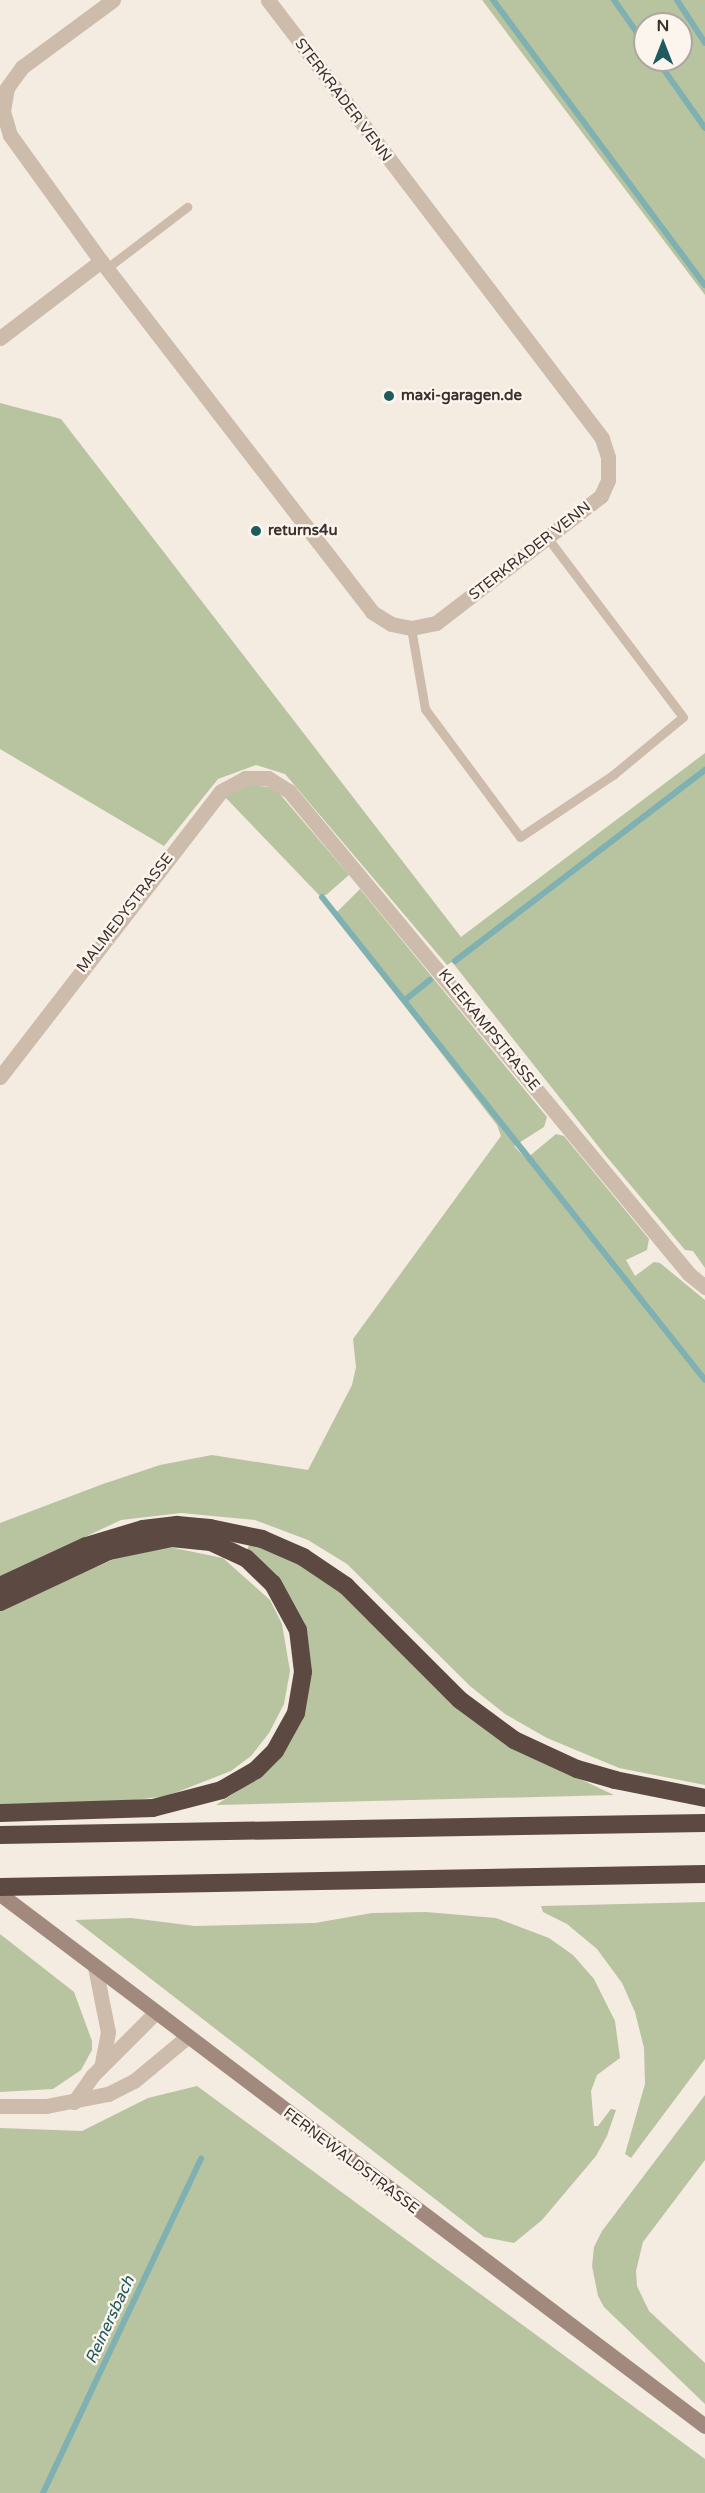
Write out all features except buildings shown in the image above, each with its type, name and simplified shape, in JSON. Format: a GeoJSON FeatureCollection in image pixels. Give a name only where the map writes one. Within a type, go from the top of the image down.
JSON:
{"type":"FeatureCollection","features":[{"type":"Feature","properties":{"kind":"highway"},"geometry":{"type":"LineString","coordinates":[[0,1586],[86,1546],[143,1529],[177,1525],[210,1528],[262,1539],[303,1557],[346,1586],[460,1700],[514,1740],[596,1774],[705,1798]]}},
{"type":"Feature","properties":{"kind":"highway"},"geometry":{"type":"LineString","coordinates":[[0,1602],[109,1551],[171,1538],[211,1542],[246,1558],[273,1584],[298,1630],[303,1672],[296,1713],[275,1751],[256,1770],[222,1790],[153,1808],[0,1813]]}},
{"type":"Feature","properties":{"kind":"highway"},"geometry":{"type":"LineString","coordinates":[[0,1836],[705,1823]]}},
{"type":"Feature","properties":{"kind":"highway"},"geometry":{"type":"LineString","coordinates":[[0,1887],[705,1874]]}},
{"type":"Feature","properties":{"kind":"main road","name":"FERNEWALDSTRASSE"},"geometry":{"type":"LineString","coordinates":[[0,1894],[705,2426]]}},
{"type":"Feature","properties":{"kind":"street"},"geometry":{"type":"LineString","coordinates":[[113,0],[22,67],[7,88],[3,111],[10,135],[104,265],[372,612],[391,624],[411,628]]}},
{"type":"Feature","properties":{"kind":"street","name":"STERKRADER VENN"},"geometry":{"type":"LineString","coordinates":[[268,0],[602,438],[608,457],[608,480],[601,496],[435,623],[411,628]]}},
{"type":"Feature","properties":{"kind":"street"},"geometry":{"type":"LineString","coordinates":[[0,338],[104,265]]}},
{"type":"Feature","properties":{"kind":"street","name":"MALMEDYSTRASSE"},"geometry":{"type":"LineString","coordinates":[[0,1077],[221,791],[245,778],[268,778]]}},
{"type":"Feature","properties":{"kind":"street","name":"KLEEKAMPSTRASSE"},"geometry":{"type":"LineString","coordinates":[[268,778],[289,791],[689,1274],[705,1287]]}},
{"type":"Feature","properties":{"kind":"street"},"geometry":{"type":"LineString","coordinates":[[95,1967],[108,2032],[101,2065]]}},
{"type":"Feature","properties":{"kind":"street"},"geometry":{"type":"LineString","coordinates":[[74,2102],[101,2065],[155,2013]]}},
{"type":"Feature","properties":{"kind":"street"},"geometry":{"type":"LineString","coordinates":[[0,2106],[74,2102],[108,2094],[134,2081],[187,2037]]}},
{"type":"Feature","properties":{"kind":"lane"},"geometry":{"type":"LineString","coordinates":[[104,265],[187,207]]}},
{"type":"Feature","properties":{"kind":"lane"},"geometry":{"type":"LineString","coordinates":[[411,628],[425,709],[520,837],[614,774],[683,717],[547,537]]}},
{"type":"Feature","properties":{"kind":"green space"},"geometry":{"type":"Polygon","coordinates":[[[482,0],[705,0],[705,295],[482,0]]]}},
{"type":"Feature","properties":{"kind":"green space"},"geometry":{"type":"Polygon","coordinates":[[[0,403],[61,419],[461,937],[705,753],[705,1268],[693,1251],[685,1250],[606,1156],[452,962],[447,965],[285,774],[256,765],[218,779],[164,846],[0,749],[0,403]]]}},
{"type":"Feature","properties":{"kind":"green space"},"geometry":{"type":"Polygon","coordinates":[[[249,785],[270,787],[279,793],[349,875],[326,895],[319,895],[225,797],[249,785]]]}},
{"type":"Feature","properties":{"kind":"green space"},"geometry":{"type":"Polygon","coordinates":[[[360,889],[547,1117],[544,1127],[514,1146],[526,1159],[556,1134],[564,1136],[649,1239],[647,1250],[626,1260],[635,1276],[654,1262],[660,1263],[705,1300],[705,1785],[619,1768],[547,1738],[505,1714],[470,1686],[347,1564],[308,1540],[255,1520],[181,1513],[121,1520],[0,1577],[0,1523],[103,1484],[160,1465],[212,1455],[308,1470],[352,1385],[356,1367],[353,1339],[501,1136],[497,1125],[334,915],[360,889]]]}},
{"type":"Feature","properties":{"kind":"green space"},"geometry":{"type":"Polygon","coordinates":[[[250,1543],[277,1552],[335,1585],[523,1752],[614,1795],[216,1805],[262,1775],[281,1755],[304,1627],[282,1584],[247,1550],[250,1543]]]}},
{"type":"Feature","properties":{"kind":"green space"},"geometry":{"type":"Polygon","coordinates":[[[169,1547],[223,1558],[270,1600],[282,1624],[290,1671],[284,1704],[269,1733],[251,1756],[231,1771],[167,1796],[119,1802],[0,1804],[0,1610],[132,1551],[169,1547]]]}},
{"type":"Feature","properties":{"kind":"green space"},"geometry":{"type":"Polygon","coordinates":[[[705,1902],[705,2059],[631,2158],[625,2154],[645,2084],[644,2048],[635,2012],[622,1983],[597,1949],[567,1924],[543,1912],[541,1906],[705,1902]]]}},
{"type":"Feature","properties":{"kind":"green space"},"geometry":{"type":"Polygon","coordinates":[[[426,1912],[496,1918],[549,1938],[573,1955],[594,1979],[615,2021],[620,2058],[597,2075],[591,2091],[594,2126],[598,2126],[611,2109],[616,2110],[607,2136],[596,2156],[542,2220],[514,2243],[484,2237],[75,1920],[131,1918],[195,1926],[315,1923],[372,1913],[426,1912]]]}},
{"type":"Feature","properties":{"kind":"green space"},"geometry":{"type":"Polygon","coordinates":[[[0,1934],[74,1992],[92,2041],[92,2050],[81,2070],[53,2089],[0,2092],[0,1934]]]}},
{"type":"Feature","properties":{"kind":"green space"},"geometry":{"type":"Polygon","coordinates":[[[197,2086],[705,2459],[705,2493],[0,2493],[0,2128],[82,2131],[148,2098],[197,2086]]]}},
{"type":"Feature","properties":{"kind":"green space"},"geometry":{"type":"Polygon","coordinates":[[[705,2095],[705,2160],[643,2242],[636,2271],[637,2286],[649,2311],[705,2363],[705,2404],[604,2307],[598,2296],[592,2266],[594,2247],[602,2231],[705,2095]]]}},
{"type":"Feature","properties":{"kind":"waterway"},"geometry":{"type":"LineString","coordinates":[[493,0],[705,285]]}},
{"type":"Feature","properties":{"kind":"waterway"},"geometry":{"type":"LineString","coordinates":[[614,0],[633,27]]}},
{"type":"Feature","properties":{"kind":"waterway"},"geometry":{"type":"LineString","coordinates":[[677,0],[705,43]]}},
{"type":"Feature","properties":{"kind":"waterway"},"geometry":{"type":"LineString","coordinates":[[665,72],[705,128]]}},
{"type":"Feature","properties":{"kind":"waterway"},"geometry":{"type":"LineString","coordinates":[[455,961],[705,770]]}},
{"type":"Feature","properties":{"kind":"waterway"},"geometry":{"type":"LineString","coordinates":[[322,897],[705,1380]]}},
{"type":"Feature","properties":{"kind":"waterway"},"geometry":{"type":"LineString","coordinates":[[405,1000],[430,980]]}},
{"type":"Feature","properties":{"kind":"waterway","name":"Reinersbach"},"geometry":{"type":"LineString","coordinates":[[43,2493],[201,2158]]}},
{"type":"Feature","properties":{"kind":"place","name":"maxi-garagen.de"},"geometry":{"type":"Point","coordinates":[389,396]}},
{"type":"Feature","properties":{"kind":"place","name":"returns4u"},"geometry":{"type":"Point","coordinates":[256,531]}}]}
